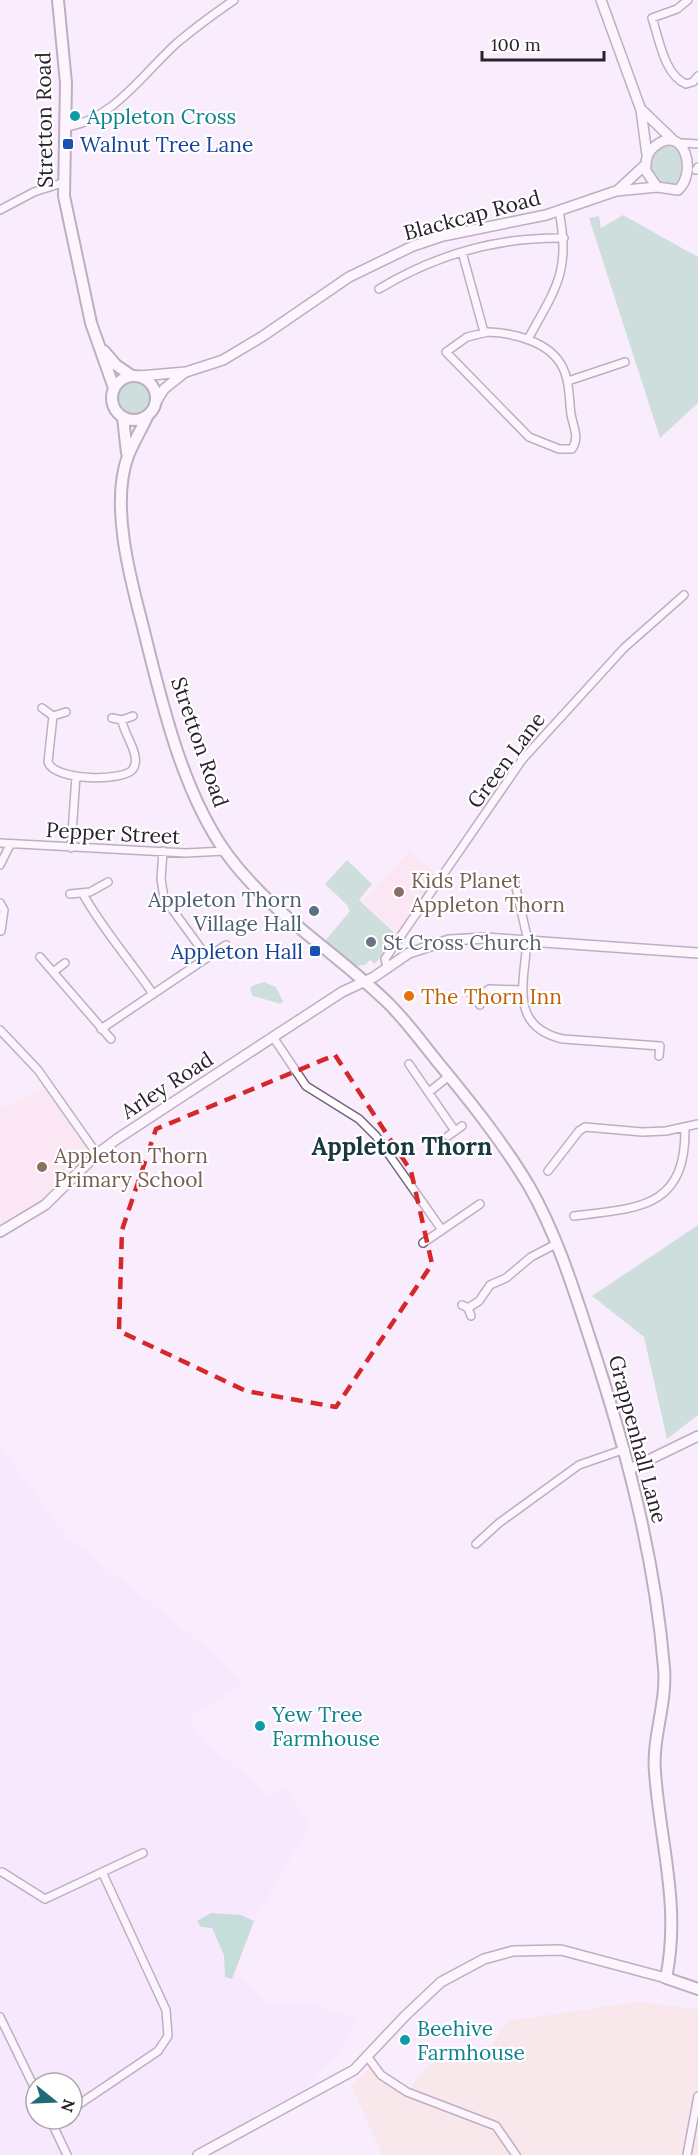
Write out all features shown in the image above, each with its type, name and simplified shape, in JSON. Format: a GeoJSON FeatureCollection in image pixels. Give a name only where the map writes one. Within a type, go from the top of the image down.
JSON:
{"type":"FeatureCollection","features":[{"type":"Feature","properties":{"kind":"main road","name":"Stretton Road"},"geometry":{"type":"LineString","coordinates":[[58,0],[66,83],[62,183],[86,304],[114,388]]}},
{"type":"Feature","properties":{"kind":"main road","name":"Stretton Road"},"geometry":{"type":"LineString","coordinates":[[98,344],[116,366],[136,376]]}},
{"type":"Feature","properties":{"kind":"main road"},"geometry":{"type":"LineString","coordinates":[[136,376],[154,389],[156,402],[147,417],[135,421],[123,418],[113,408],[114,388],[125,378],[136,376]]}},
{"type":"Feature","properties":{"kind":"main road","name":"Stretton Road"},"geometry":{"type":"LineString","coordinates":[[147,417],[128,456],[121,492],[122,515],[139,611],[188,777],[212,832],[225,851],[261,892],[300,930],[363,980]]}},
{"type":"Feature","properties":{"kind":"main road","name":"Stretton Road"},"geometry":{"type":"LineString","coordinates":[[123,418],[128,456]]}},
{"type":"Feature","properties":{"kind":"main road","name":"Grappenhall Lane"},"geometry":{"type":"LineString","coordinates":[[363,980],[389,1003],[449,1076],[521,1173],[556,1244],[625,1449],[644,1535],[664,1668],[664,1698],[654,1767],[672,1901],[673,1934],[666,1978]]}},
{"type":"Feature","properties":{"kind":"main road"},"geometry":{"type":"LineString","coordinates":[[666,1978],[698,1989]]}},
{"type":"Feature","properties":{"kind":"street"},"geometry":{"type":"LineString","coordinates":[[64,127],[76,126],[108,108],[177,44],[234,0]]}},
{"type":"Feature","properties":{"kind":"street"},"geometry":{"type":"LineString","coordinates":[[601,0],[641,110],[648,178],[657,188],[678,190],[691,182],[697,168],[694,154],[641,110]]}},
{"type":"Feature","properties":{"kind":"street"},"geometry":{"type":"LineString","coordinates":[[688,0],[677,9],[652,18],[667,63],[675,75],[686,84],[693,82],[698,76]]}},
{"type":"Feature","properties":{"kind":"street"},"geometry":{"type":"LineString","coordinates":[[646,160],[658,143],[698,144]]}},
{"type":"Feature","properties":{"kind":"street","name":"Blackcap Road"},"geometry":{"type":"LineString","coordinates":[[616,191],[646,160]]}},
{"type":"Feature","properties":{"kind":"street"},"geometry":{"type":"LineString","coordinates":[[0,210],[34,192],[62,183]]}},
{"type":"Feature","properties":{"kind":"street","name":"Blackcap Road"},"geometry":{"type":"LineString","coordinates":[[136,376],[186,372],[223,360],[263,336],[349,277],[413,246],[559,211],[616,191],[657,188]]}},
{"type":"Feature","properties":{"kind":"street"},"geometry":{"type":"LineString","coordinates":[[528,339],[558,280],[565,253],[559,211]]}},
{"type":"Feature","properties":{"kind":"street"},"geometry":{"type":"LineString","coordinates":[[379,289],[434,260],[462,252],[515,240],[564,238]]}},
{"type":"Feature","properties":{"kind":"street"},"geometry":{"type":"LineString","coordinates":[[462,252],[484,332]]}},
{"type":"Feature","properties":{"kind":"street"},"geometry":{"type":"LineString","coordinates":[[484,332],[502,332],[528,339],[558,359],[568,381],[577,439],[572,449],[567,450],[538,443],[446,351],[467,337],[484,332]]}},
{"type":"Feature","properties":{"kind":"street"},"geometry":{"type":"LineString","coordinates":[[568,381],[625,362]]}},
{"type":"Feature","properties":{"kind":"street","name":"Blackcap Road"},"geometry":{"type":"LineString","coordinates":[[156,402],[164,389],[186,372]]}},
{"type":"Feature","properties":{"kind":"street","name":"Green Lane"},"geometry":{"type":"LineString","coordinates":[[387,967],[385,959],[522,760],[624,648],[684,595]]}},
{"type":"Feature","properties":{"kind":"street"},"geometry":{"type":"LineString","coordinates":[[42,708],[52,716]]}},
{"type":"Feature","properties":{"kind":"street"},"geometry":{"type":"LineString","coordinates":[[52,716],[66,712]]}},
{"type":"Feature","properties":{"kind":"street"},"geometry":{"type":"LineString","coordinates":[[52,716],[50,768],[55,772],[76,777],[118,777],[128,774],[134,768],[135,755],[122,720]]}},
{"type":"Feature","properties":{"kind":"street"},"geometry":{"type":"LineString","coordinates":[[112,718],[122,720],[133,716]]}},
{"type":"Feature","properties":{"kind":"street"},"geometry":{"type":"LineString","coordinates":[[71,848],[76,777]]}},
{"type":"Feature","properties":{"kind":"street","name":"Pepper Street"},"geometry":{"type":"LineString","coordinates":[[0,843],[71,848],[225,851]]}},
{"type":"Feature","properties":{"kind":"street"},"geometry":{"type":"LineString","coordinates":[[0,865],[10,845]]}},
{"type":"Feature","properties":{"kind":"street"},"geometry":{"type":"LineString","coordinates":[[163,851],[160,879],[164,898],[207,957]]}},
{"type":"Feature","properties":{"kind":"street"},"geometry":{"type":"LineString","coordinates":[[514,879],[527,941],[522,990],[523,1006],[528,1018],[538,1029],[550,1036],[660,1046],[659,1056]]}},
{"type":"Feature","properties":{"kind":"street"},"geometry":{"type":"LineString","coordinates":[[70,894],[83,894],[108,882]]}},
{"type":"Feature","properties":{"kind":"street"},"geometry":{"type":"LineString","coordinates":[[83,894],[104,929],[153,994]]}},
{"type":"Feature","properties":{"kind":"street"},"geometry":{"type":"LineString","coordinates":[[0,903],[4,910],[1,931]]}},
{"type":"Feature","properties":{"kind":"street","name":"Arley Road"},"geometry":{"type":"LineString","coordinates":[[0,1232],[57,1196],[97,1154],[273,1037],[363,980],[371,979],[409,953],[449,940],[486,938],[698,953]]}},
{"type":"Feature","properties":{"kind":"street"},"geometry":{"type":"LineString","coordinates":[[101,1029],[226,945]]}},
{"type":"Feature","properties":{"kind":"street"},"geometry":{"type":"LineString","coordinates":[[40,957],[111,1039]]}},
{"type":"Feature","properties":{"kind":"street"},"geometry":{"type":"LineString","coordinates":[[53,972],[65,963]]}},
{"type":"Feature","properties":{"kind":"street"},"geometry":{"type":"LineString","coordinates":[[475,999],[489,989],[522,990]]}},
{"type":"Feature","properties":{"kind":"street"},"geometry":{"type":"LineString","coordinates":[[0,1030],[38,1070],[97,1154]]}},
{"type":"Feature","properties":{"kind":"street"},"geometry":{"type":"LineString","coordinates":[[273,1037],[306,1086],[359,1119],[376,1136],[442,1230]]}},
{"type":"Feature","properties":{"kind":"street"},"geometry":{"type":"LineString","coordinates":[[409,1064],[455,1131]]}},
{"type":"Feature","properties":{"kind":"street"},"geometry":{"type":"LineString","coordinates":[[429,1092],[449,1076]]}},
{"type":"Feature","properties":{"kind":"street"},"geometry":{"type":"LineString","coordinates":[[548,1172],[579,1131],[585,1127],[642,1132],[685,1128],[698,1124]]}},
{"type":"Feature","properties":{"kind":"street"},"geometry":{"type":"LineString","coordinates":[[448,1136],[462,1125]]}},
{"type":"Feature","properties":{"kind":"street"},"geometry":{"type":"LineString","coordinates":[[573,1216],[652,1202],[663,1195],[673,1185],[681,1166],[685,1128]]}},
{"type":"Feature","properties":{"kind":"street"},"geometry":{"type":"LineString","coordinates":[[423,1243],[480,1204]]}},
{"type":"Feature","properties":{"kind":"street"},"geometry":{"type":"LineString","coordinates":[[471,1317],[465,1307],[479,1301],[490,1285],[506,1278],[531,1257],[556,1244]]}},
{"type":"Feature","properties":{"kind":"street"},"geometry":{"type":"LineString","coordinates":[[630,1469],[698,1436]]}},
{"type":"Feature","properties":{"kind":"street"},"geometry":{"type":"LineString","coordinates":[[476,1544],[499,1523],[579,1465],[625,1449]]}},
{"type":"Feature","properties":{"kind":"street"},"geometry":{"type":"LineString","coordinates":[[2,1872],[45,1899],[103,1874],[143,1853]]}},
{"type":"Feature","properties":{"kind":"street"},"geometry":{"type":"LineString","coordinates":[[84,2101],[159,2051],[168,2036],[166,2010],[103,1874]]}},
{"type":"Feature","properties":{"kind":"street"},"geometry":{"type":"LineString","coordinates":[[198,2155],[354,2070],[441,1982],[484,1959],[513,1951],[561,1950],[666,1978]]}},
{"type":"Feature","properties":{"kind":"street"},"geometry":{"type":"LineString","coordinates":[[0,2017],[26,2071]]}},
{"type":"Feature","properties":{"kind":"street"},"geometry":{"type":"LineString","coordinates":[[367,2056],[381,2075],[407,2092],[496,2126],[516,2155]]}},
{"type":"Feature","properties":{"kind":"street"},"geometry":{"type":"LineString","coordinates":[[687,2155],[698,2096]]}},
{"type":"Feature","properties":{"kind":"street"},"geometry":{"type":"LineString","coordinates":[[57,2131],[67,2155]]}},
{"type":"Feature","properties":{"kind":"highlighted area"},"geometry":{"type":"Polygon","coordinates":[[[335,1055],[411,1171],[432,1264],[336,1407],[246,1391],[119,1331],[122,1230],[156,1129],[335,1055]]]}},
{"type":"Feature","properties":{"kind":"shaded area","name":"Kids Planet Appleton Thorn"},"geometry":{"type":"Polygon","coordinates":[[[410,851],[437,875],[413,916],[397,933],[363,901],[410,851]]]}},
{"type":"Feature","properties":{"kind":"shaded area","name":"Appleton Thorn Primary School"},"geometry":{"type":"Polygon","coordinates":[[[48,1085],[97,1154],[57,1196],[0,1232],[0,1105],[3,1108],[48,1085]]]}},
{"type":"Feature","properties":{"kind":"shaded area"},"geometry":{"type":"Polygon","coordinates":[[[0,1446],[66,1536],[218,1656],[243,1685],[192,1715],[191,1722],[210,1747],[255,1782],[267,1797],[284,1787],[311,1823],[254,1921],[235,1971],[269,2004],[321,2006],[357,2019],[339,2051],[295,2103],[198,2155],[0,2155],[0,1446]]]}},
{"type":"Feature","properties":{"kind":"shaded area"},"geometry":{"type":"Polygon","coordinates":[[[637,2002],[698,2009],[698,2155],[382,2155],[351,2085],[373,2064],[407,2092],[429,2064],[485,2056],[507,2021],[637,2002]]]}},
{"type":"Feature","properties":{"kind":"green space"},"geometry":{"type":"Polygon","coordinates":[[[670,145],[678,146],[684,151],[689,157],[689,173],[684,179],[678,184],[670,185],[662,184],[656,179],[651,173],[650,165],[651,157],[656,151],[662,146],[670,145]]]}},
{"type":"Feature","properties":{"kind":"green space"},"geometry":{"type":"Polygon","coordinates":[[[623,215],[698,257],[698,403],[660,438],[589,218],[599,216],[601,228],[623,215]]]}},
{"type":"Feature","properties":{"kind":"green space"},"geometry":{"type":"Polygon","coordinates":[[[133,379],[146,384],[151,397],[146,410],[133,415],[120,410],[115,397],[120,384],[133,379]]]}},
{"type":"Feature","properties":{"kind":"green space"},"geometry":{"type":"Polygon","coordinates":[[[347,860],[372,884],[359,900],[398,936],[375,964],[370,960],[365,965],[355,966],[325,941],[350,911],[347,905],[325,884],[347,860]]]}},
{"type":"Feature","properties":{"kind":"green space"},"geometry":{"type":"Polygon","coordinates":[[[264,982],[276,987],[283,1001],[281,1004],[253,996],[250,990],[252,986],[264,982]]]}},
{"type":"Feature","properties":{"kind":"green space"},"geometry":{"type":"Polygon","coordinates":[[[698,1225],[698,1415],[667,1439],[644,1337],[592,1296],[698,1225]]]}},
{"type":"Feature","properties":{"kind":"green space"},"geometry":{"type":"Polygon","coordinates":[[[211,1913],[241,1915],[254,1921],[232,1979],[225,1977],[224,1955],[212,1928],[201,1927],[197,1921],[211,1913]]]}},
{"type":"Feature","properties":{"kind":"place","name":"Appleton Cross"},"geometry":{"type":"Point","coordinates":[75,116]}},
{"type":"Feature","properties":{"kind":"place","name":"Walnut Tree Lane"},"geometry":{"type":"Point","coordinates":[68,144]}},
{"type":"Feature","properties":{"kind":"place","name":"Kids Planet Appleton Thorn"},"geometry":{"type":"Point","coordinates":[399,892]}},
{"type":"Feature","properties":{"kind":"place","name":"Appleton Thorn Village Hall"},"geometry":{"type":"Point","coordinates":[314,911]}},
{"type":"Feature","properties":{"kind":"place","name":"St Cross Church"},"geometry":{"type":"Point","coordinates":[371,942]}},
{"type":"Feature","properties":{"kind":"place","name":"Appleton Hall"},"geometry":{"type":"Point","coordinates":[315,951]}},
{"type":"Feature","properties":{"kind":"place","name":"The Thorn Inn"},"geometry":{"type":"Point","coordinates":[409,996]}},
{"type":"Feature","properties":{"kind":"place","name":"Appleton Thorn Primary School"},"geometry":{"type":"Point","coordinates":[42,1167]}},
{"type":"Feature","properties":{"kind":"place","name":"Yew Tree Farmhouse"},"geometry":{"type":"Point","coordinates":[260,1726]}},
{"type":"Feature","properties":{"kind":"place","name":"Beehive Farmhouse"},"geometry":{"type":"Point","coordinates":[405,2040]}},
{"type":"Feature","properties":{"kind":"district","name":"Appleton Thorn"},"geometry":{"type":"Point","coordinates":[402,1146]}}]}
